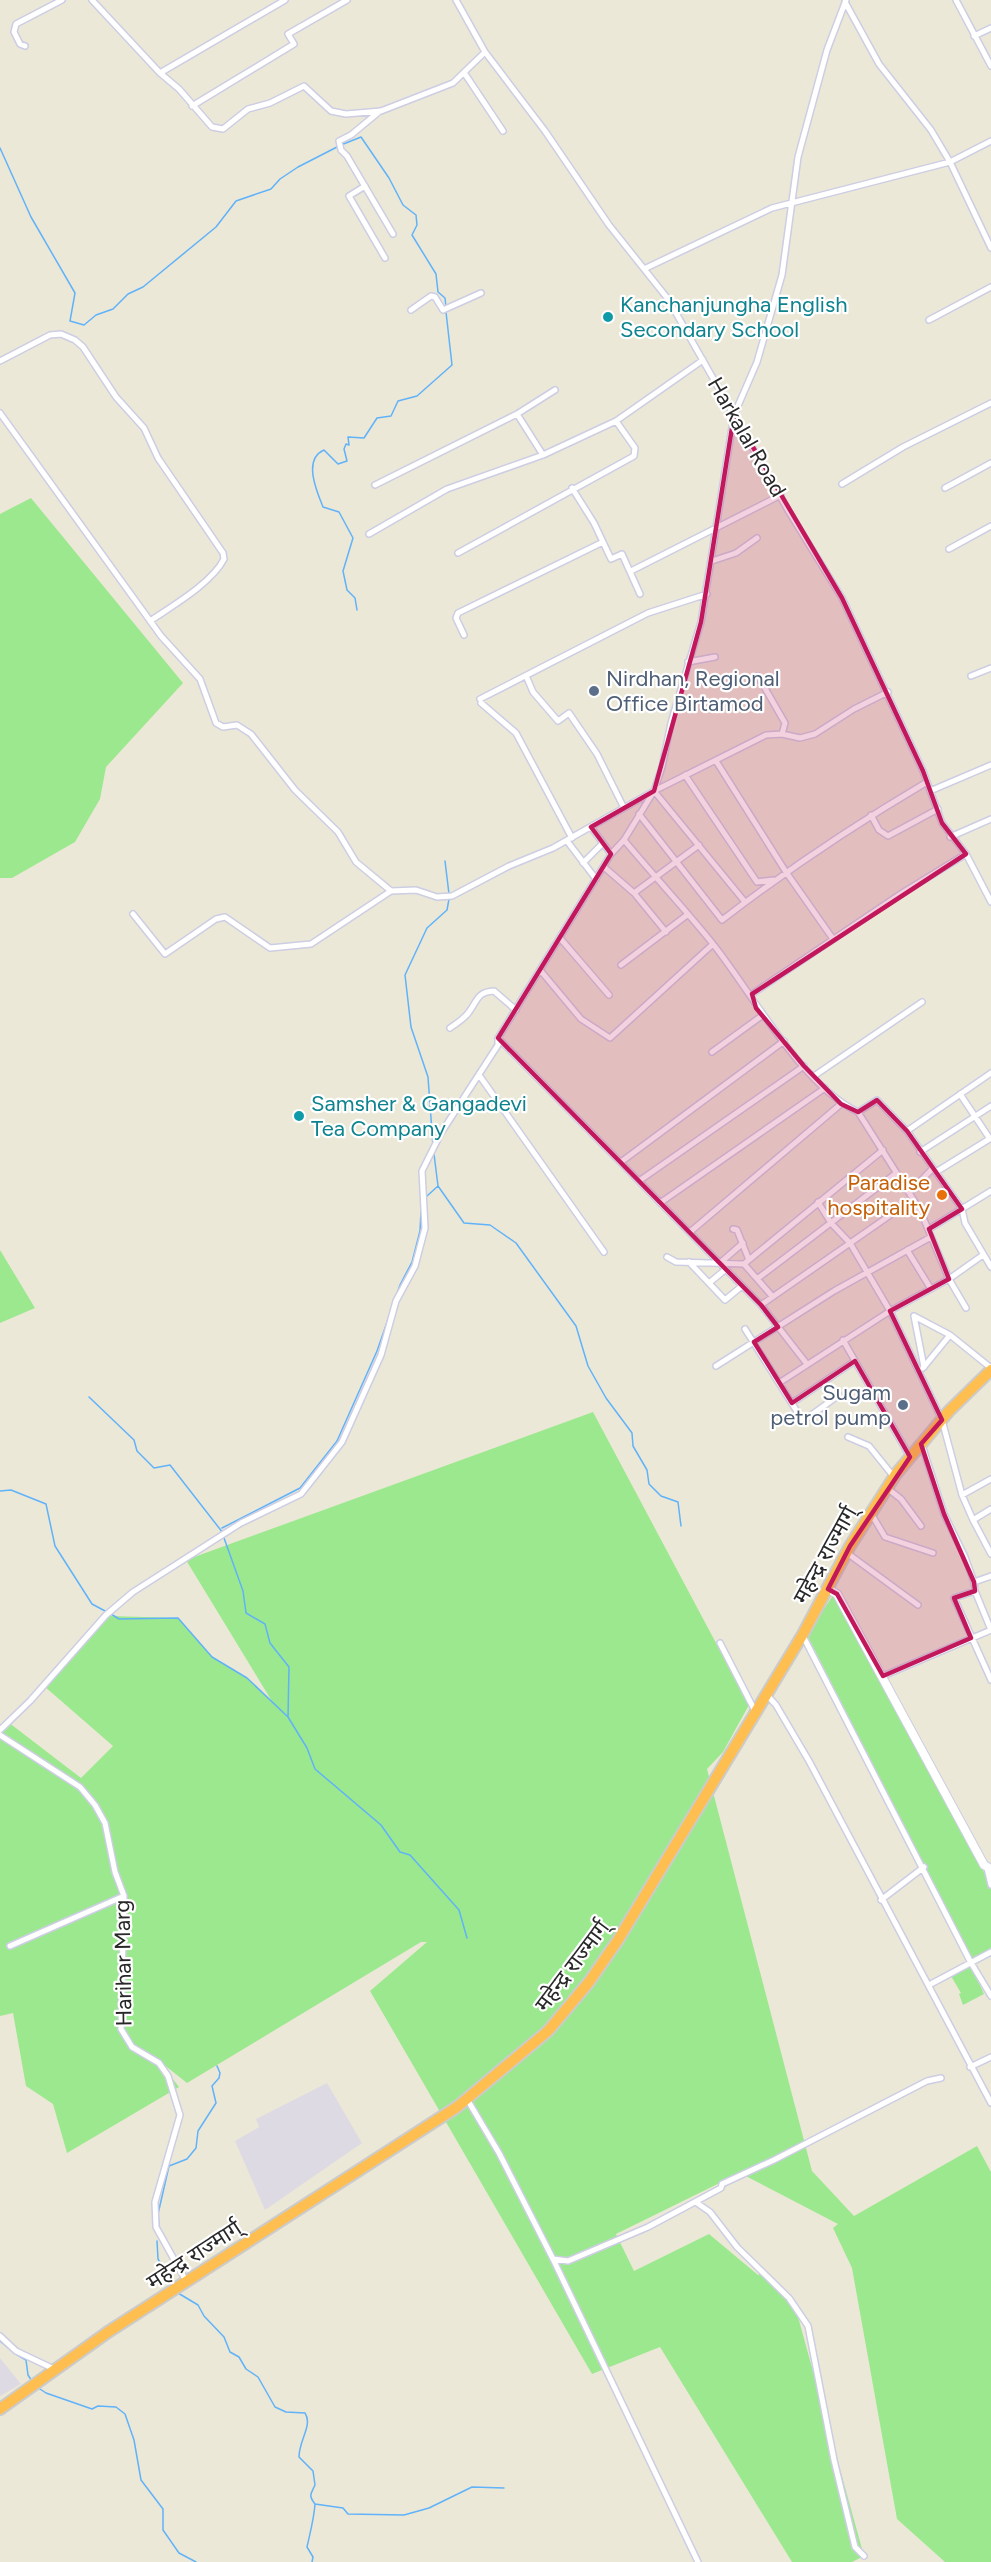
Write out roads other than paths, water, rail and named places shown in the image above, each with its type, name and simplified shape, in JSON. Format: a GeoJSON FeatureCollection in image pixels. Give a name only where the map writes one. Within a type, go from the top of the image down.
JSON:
{"type":"FeatureCollection","features":[{"type":"Feature","properties":{"kind":"highway","name":"महेन्द्र राज्मार्ग्"},"geometry":{"type":"LineString","coordinates":[[0,2409],[186,2283],[467,2099],[548,2031],[589,1982],[624,1930],[802,1634],[846,1552],[894,1477],[942,1420],[991,1369]]}},
{"type":"Feature","properties":{"kind":"street"},"geometry":{"type":"LineString","coordinates":[[25,46],[20,44],[14,32],[16,24],[62,0]]}},
{"type":"Feature","properties":{"kind":"street"},"geometry":{"type":"LineString","coordinates":[[101,0],[93,2],[160,73],[179,89],[212,127],[223,129],[248,109],[270,103],[304,86],[331,111],[346,114],[381,111],[436,90],[465,74],[485,52]]}},
{"type":"Feature","properties":{"kind":"street"},"geometry":{"type":"LineString","coordinates":[[160,73],[285,0]]}},
{"type":"Feature","properties":{"kind":"street"},"geometry":{"type":"LineString","coordinates":[[192,106],[294,44],[288,34],[347,0]]}},
{"type":"Feature","properties":{"kind":"street","name":"Harkalal Road"},"geometry":{"type":"LineString","coordinates":[[456,0],[485,52],[644,270],[668,299],[842,597],[888,692],[950,837],[966,854],[991,902]]}},
{"type":"Feature","properties":{"kind":"street"},"geometry":{"type":"LineString","coordinates":[[956,0],[991,66]]}},
{"type":"Feature","properties":{"kind":"street"},"geometry":{"type":"LineString","coordinates":[[846,1],[879,64],[931,130],[950,162],[991,248]]}},
{"type":"Feature","properties":{"kind":"street"},"geometry":{"type":"LineString","coordinates":[[0,1732],[106,1615],[133,1592],[241,1523],[301,1494],[342,1442],[381,1355],[396,1300],[416,1266],[425,1228],[422,1171],[441,1133],[498,1045],[498,1038],[610,854],[624,840],[654,791],[688,662],[701,622],[712,561],[714,530],[722,508],[726,459],[735,415],[757,362],[783,275],[798,157],[827,50],[846,1]]}},
{"type":"Feature","properties":{"kind":"street"},"geometry":{"type":"LineString","coordinates":[[974,36],[991,28]]}},
{"type":"Feature","properties":{"kind":"street"},"geometry":{"type":"LineString","coordinates":[[465,74],[503,131]]}},
{"type":"Feature","properties":{"kind":"street"},"geometry":{"type":"LineString","coordinates":[[381,111],[351,135],[339,141],[340,150],[347,156],[393,234]]}},
{"type":"Feature","properties":{"kind":"street"},"geometry":{"type":"LineString","coordinates":[[644,270],[772,208],[950,162],[991,141]]}},
{"type":"Feature","properties":{"kind":"street"},"geometry":{"type":"LineString","coordinates":[[365,186],[349,196],[385,258]]}},
{"type":"Feature","properties":{"kind":"street"},"geometry":{"type":"LineString","coordinates":[[929,320],[991,287]]}},
{"type":"Feature","properties":{"kind":"street"},"geometry":{"type":"LineString","coordinates":[[411,310],[430,296],[435,297],[443,310],[481,293]]}},
{"type":"Feature","properties":{"kind":"street"},"geometry":{"type":"LineString","coordinates":[[0,361],[50,334],[61,334],[75,340],[83,348],[116,397],[144,428],[158,458],[223,553],[224,560],[218,568],[181,600],[150,621]]}},
{"type":"Feature","properties":{"kind":"street"},"geometry":{"type":"LineString","coordinates":[[369,534],[447,489],[543,455],[616,421],[703,360]]}},
{"type":"Feature","properties":{"kind":"street"},"geometry":{"type":"LineString","coordinates":[[375,485],[517,414],[555,390]]}},
{"type":"Feature","properties":{"kind":"street"},"geometry":{"type":"LineString","coordinates":[[842,484],[912,442],[991,403]]}},
{"type":"Feature","properties":{"kind":"street"},"geometry":{"type":"LineString","coordinates":[[0,413],[150,621],[200,679],[216,723],[223,727],[237,725],[251,734],[295,790],[338,832],[356,862],[391,891]]}},
{"type":"Feature","properties":{"kind":"street"},"geometry":{"type":"LineString","coordinates":[[517,414],[543,455]]}},
{"type":"Feature","properties":{"kind":"street"},"geometry":{"type":"LineString","coordinates":[[458,553],[634,456],[635,448],[616,421]]}},
{"type":"Feature","properties":{"kind":"street"},"geometry":{"type":"LineString","coordinates":[[945,489],[991,463]]}},
{"type":"Feature","properties":{"kind":"street"},"geometry":{"type":"LineString","coordinates":[[573,488],[610,559],[622,555],[640,594]]}},
{"type":"Feature","properties":{"kind":"street"},"geometry":{"type":"LineString","coordinates":[[631,571],[781,495]]}},
{"type":"Feature","properties":{"kind":"street"},"geometry":{"type":"LineString","coordinates":[[949,549],[991,526]]}},
{"type":"Feature","properties":{"kind":"street"},"geometry":{"type":"LineString","coordinates":[[712,561],[736,553],[757,538]]}},
{"type":"Feature","properties":{"kind":"street"},"geometry":{"type":"LineString","coordinates":[[464,635],[456,618],[458,613],[603,542]]}},
{"type":"Feature","properties":{"kind":"street"},"geometry":{"type":"LineString","coordinates":[[596,879],[583,863],[516,733],[480,701],[648,613],[706,594]]}},
{"type":"Feature","properties":{"kind":"street"},"geometry":{"type":"LineString","coordinates":[[688,662],[715,657]]}},
{"type":"Feature","properties":{"kind":"street"},"geometry":{"type":"LineString","coordinates":[[971,676],[991,668]]}},
{"type":"Feature","properties":{"kind":"street"},"geometry":{"type":"LineString","coordinates":[[758,676],[785,723],[782,734]]}},
{"type":"Feature","properties":{"kind":"street"},"geometry":{"type":"LineString","coordinates":[[526,678],[533,692],[558,721],[569,713],[597,754],[624,808]]}},
{"type":"Feature","properties":{"kind":"street"},"geometry":{"type":"LineString","coordinates":[[133,914],[165,954],[216,919],[225,917],[270,948],[311,944],[391,891],[416,890],[437,897],[452,896],[509,866],[570,839],[654,791],[766,735],[782,734],[800,738],[815,734],[854,709],[888,692]]}},
{"type":"Feature","properties":{"kind":"street"},"geometry":{"type":"LineString","coordinates":[[716,761],[786,872],[833,939]]}},
{"type":"Feature","properties":{"kind":"street"},"geometry":{"type":"LineString","coordinates":[[930,790],[991,765]]}},
{"type":"Feature","properties":{"kind":"street"},"geometry":{"type":"LineString","coordinates":[[685,775],[757,882],[775,879]]}},
{"type":"Feature","properties":{"kind":"street"},"geometry":{"type":"LineString","coordinates":[[639,814],[722,920],[775,879],[927,782]]}},
{"type":"Feature","properties":{"kind":"street"},"geometry":{"type":"LineString","coordinates":[[654,791],[745,902]]}},
{"type":"Feature","properties":{"kind":"street"},"geometry":{"type":"LineString","coordinates":[[872,815],[879,830],[888,836],[938,809]]}},
{"type":"Feature","properties":{"kind":"street"},"geometry":{"type":"LineString","coordinates":[[950,837],[991,819]]}},
{"type":"Feature","properties":{"kind":"street"},"geometry":{"type":"LineString","coordinates":[[591,827],[610,854]]}},
{"type":"Feature","properties":{"kind":"street"},"geometry":{"type":"LineString","coordinates":[[624,840],[713,944],[752,994],[756,1008],[804,1066],[841,1104],[858,1112],[883,1150],[929,1230],[949,1279],[966,1308]]}},
{"type":"Feature","properties":{"kind":"street"},"geometry":{"type":"LineString","coordinates":[[583,863],[602,844]]}},
{"type":"Feature","properties":{"kind":"street"},"geometry":{"type":"LineString","coordinates":[[633,893],[699,845]]}},
{"type":"Feature","properties":{"kind":"street"},"geometry":{"type":"LineString","coordinates":[[752,994],[966,854]]}},
{"type":"Feature","properties":{"kind":"street"},"geometry":{"type":"LineString","coordinates":[[604,867],[633,893],[666,932]]}},
{"type":"Feature","properties":{"kind":"street"},"geometry":{"type":"LineString","coordinates":[[621,965],[687,915]]}},
{"type":"Feature","properties":{"kind":"street"},"geometry":{"type":"LineString","coordinates":[[560,938],[609,994]]}},
{"type":"Feature","properties":{"kind":"street"},"geometry":{"type":"LineString","coordinates":[[540,970],[581,1019],[610,1038],[713,944]]}},
{"type":"Feature","properties":{"kind":"street"},"geometry":{"type":"LineString","coordinates":[[450,1028],[468,1013],[477,997],[484,992],[494,991],[516,1010]]}},
{"type":"Feature","properties":{"kind":"street"},"geometry":{"type":"LineString","coordinates":[[814,1076],[922,1002]]}},
{"type":"Feature","properties":{"kind":"street"},"geometry":{"type":"LineString","coordinates":[[712,1052],[763,1015]]}},
{"type":"Feature","properties":{"kind":"street"},"geometry":{"type":"LineString","coordinates":[[498,1038],[761,1305],[807,1364]]}},
{"type":"Feature","properties":{"kind":"street"},"geometry":{"type":"LineString","coordinates":[[621,1162],[784,1041]]}},
{"type":"Feature","properties":{"kind":"street"},"geometry":{"type":"LineString","coordinates":[[639,1181],[804,1066]]}},
{"type":"Feature","properties":{"kind":"street"},"geometry":{"type":"LineString","coordinates":[[907,1131],[991,1073]]}},
{"type":"Feature","properties":{"kind":"street"},"geometry":{"type":"LineString","coordinates":[[479,1075],[604,1252]]}},
{"type":"Feature","properties":{"kind":"street"},"geometry":{"type":"LineString","coordinates":[[660,1203],[825,1088]]}},
{"type":"Feature","properties":{"kind":"street"},"geometry":{"type":"LineString","coordinates":[[912,1190],[934,1170],[990,1138],[960,1094]]}},
{"type":"Feature","properties":{"kind":"street"},"geometry":{"type":"LineString","coordinates":[[858,1112],[878,1100],[907,1131],[962,1209],[965,1223],[991,1267]]}},
{"type":"Feature","properties":{"kind":"street"},"geometry":{"type":"LineString","coordinates":[[690,1232],[841,1104]]}},
{"type":"Feature","properties":{"kind":"street"},"geometry":{"type":"LineString","coordinates":[[920,1152],[991,1106]]}},
{"type":"Feature","properties":{"kind":"street"},"geometry":{"type":"LineString","coordinates":[[667,1257],[676,1262],[747,1262],[883,1150]]}},
{"type":"Feature","properties":{"kind":"street"},"geometry":{"type":"LineString","coordinates":[[757,1279],[896,1174]]}},
{"type":"Feature","properties":{"kind":"street"},"geometry":{"type":"LineString","coordinates":[[929,1230],[991,1191]]}},
{"type":"Feature","properties":{"kind":"street"},"geometry":{"type":"LineString","coordinates":[[761,1305],[912,1200]]}},
{"type":"Feature","properties":{"kind":"street"},"geometry":{"type":"LineString","coordinates":[[819,1202],[831,1223],[850,1243],[890,1311],[918,1374],[942,1420],[962,1495],[972,1520],[991,1554]]}},
{"type":"Feature","properties":{"kind":"street"},"geometry":{"type":"LineString","coordinates":[[733,1229],[738,1230],[747,1262],[757,1279],[772,1296]]}},
{"type":"Feature","properties":{"kind":"street"},"geometry":{"type":"LineString","coordinates":[[717,1366],[778,1327],[931,1237]]}},
{"type":"Feature","properties":{"kind":"street"},"geometry":{"type":"LineString","coordinates":[[720,1263],[742,1243]]}},
{"type":"Feature","properties":{"kind":"street"},"geometry":{"type":"LineString","coordinates":[[907,1250],[931,1289]]}},
{"type":"Feature","properties":{"kind":"street"},"geometry":{"type":"LineString","coordinates":[[779,1383],[843,1340],[949,1279],[983,1255]]}},
{"type":"Feature","properties":{"kind":"street"},"geometry":{"type":"LineString","coordinates":[[689,1262],[725,1300],[742,1286]]}},
{"type":"Feature","properties":{"kind":"street"},"geometry":{"type":"LineString","coordinates":[[709,1283],[726,1269]]}},
{"type":"Feature","properties":{"kind":"street"},"geometry":{"type":"LineString","coordinates":[[924,1367],[914,1316],[950,1335],[991,1369]]}},
{"type":"Feature","properties":{"kind":"street"},"geometry":{"type":"LineString","coordinates":[[746,1329],[803,1420],[839,1395]]}},
{"type":"Feature","properties":{"kind":"street"},"geometry":{"type":"LineString","coordinates":[[918,1374],[950,1335]]}},
{"type":"Feature","properties":{"kind":"street"},"geometry":{"type":"LineString","coordinates":[[843,1340],[910,1457]]}},
{"type":"Feature","properties":{"kind":"street"},"geometry":{"type":"LineString","coordinates":[[792,1403],[855,1361]]}},
{"type":"Feature","properties":{"kind":"street"},"geometry":{"type":"LineString","coordinates":[[848,1437],[869,1446],[894,1477]]}},
{"type":"Feature","properties":{"kind":"street"},"geometry":{"type":"LineString","coordinates":[[883,1676],[991,1630],[975,1591],[974,1582],[944,1514],[921,1444]]}},
{"type":"Feature","properties":{"kind":"street"},"geometry":{"type":"LineString","coordinates":[[962,1495],[991,1479]]}},
{"type":"Feature","properties":{"kind":"street"},"geometry":{"type":"LineString","coordinates":[[887,1488],[901,1499],[921,1526]]}},
{"type":"Feature","properties":{"kind":"street"},"geometry":{"type":"LineString","coordinates":[[972,1520],[991,1509]]}},
{"type":"Feature","properties":{"kind":"street"},"geometry":{"type":"LineString","coordinates":[[871,1513],[885,1537],[933,1553]]}},
{"type":"Feature","properties":{"kind":"street"},"geometry":{"type":"LineString","coordinates":[[985,1545],[991,1542]]}},
{"type":"Feature","properties":{"kind":"street"},"geometry":{"type":"LineString","coordinates":[[846,1552],[918,1605]]}},
{"type":"Feature","properties":{"kind":"street"},"geometry":{"type":"LineString","coordinates":[[974,1582],[991,1576]]}},
{"type":"Feature","properties":{"kind":"street"},"geometry":{"type":"LineString","coordinates":[[828,1588],[837,1594],[989,1869],[991,1885]]}},
{"type":"Feature","properties":{"kind":"street"},"geometry":{"type":"LineString","coordinates":[[975,1591],[954,1598],[991,1680]]}},
{"type":"Feature","properties":{"kind":"street"},"geometry":{"type":"LineString","coordinates":[[802,1634],[924,1867],[970,1961],[991,1996]]}},
{"type":"Feature","properties":{"kind":"street"},"geometry":{"type":"LineString","coordinates":[[720,1643],[754,1711]]}},
{"type":"Feature","properties":{"kind":"street"},"geometry":{"type":"LineString","coordinates":[[765,1693],[776,1705],[809,1761],[991,2103]]}},
{"type":"Feature","properties":{"kind":"street","name":"Harihar Marg"},"geometry":{"type":"LineString","coordinates":[[0,1732],[80,1787],[95,1805],[105,1823],[115,1872],[124,1896],[121,2029],[132,2046],[159,2063],[168,2076],[180,2115],[155,2202],[154,2216],[160,2237],[167,2242],[186,2283]]}},
{"type":"Feature","properties":{"kind":"street"},"geometry":{"type":"LineString","coordinates":[[881,1900],[924,1867]]}},
{"type":"Feature","properties":{"kind":"street"},"geometry":{"type":"LineString","coordinates":[[10,1946],[124,1896]]}},
{"type":"Feature","properties":{"kind":"street"},"geometry":{"type":"LineString","coordinates":[[929,1985],[970,1961],[991,1952]]}},
{"type":"Feature","properties":{"kind":"street"},"geometry":{"type":"LineString","coordinates":[[970,2067],[991,2057]]}},
{"type":"Feature","properties":{"kind":"street"},"geometry":{"type":"LineString","coordinates":[[553,2259],[568,2261],[697,2203],[721,2188],[722,2184],[927,2081],[940,2078]]}},
{"type":"Feature","properties":{"kind":"street"},"geometry":{"type":"LineString","coordinates":[[983,2088],[991,2084]]}},
{"type":"Feature","properties":{"kind":"street"},"geometry":{"type":"LineString","coordinates":[[467,2099],[499,2153],[553,2259],[698,2562]]}},
{"type":"Feature","properties":{"kind":"street"},"geometry":{"type":"LineString","coordinates":[[697,2203],[710,2212],[737,2247],[789,2298],[808,2326],[834,2460],[855,2547],[864,2556]]}},
{"type":"Feature","properties":{"kind":"street"},"geometry":{"type":"LineString","coordinates":[[0,2336],[16,2351],[52,2373]]}},
{"type":"Feature","properties":{"kind":"waterway"},"geometry":{"type":"LineString","coordinates":[[341,145],[361,137],[389,178],[403,205],[416,215],[417,225],[412,235],[436,274],[438,292],[445,298],[446,307]]}},
{"type":"Feature","properties":{"kind":"waterway"},"geometry":{"type":"LineString","coordinates":[[0,148],[31,217],[75,293],[70,321],[84,325],[96,315],[113,309],[128,294],[143,287],[216,227],[236,201],[271,189],[280,179],[298,167],[337,147]]}},
{"type":"Feature","properties":{"kind":"waterway"},"geometry":{"type":"LineString","coordinates":[[357,610],[355,598],[347,590],[343,571],[353,538],[339,512],[323,507],[313,476],[314,460],[324,450],[338,464],[347,461],[344,449],[346,444],[349,445],[348,437],[364,438],[377,418],[391,416],[398,401],[417,396],[452,365],[446,312]]}},
{"type":"Feature","properties":{"kind":"waterway"},"geometry":{"type":"LineString","coordinates":[[445,861],[449,894]]}},
{"type":"Feature","properties":{"kind":"waterway"},"geometry":{"type":"LineString","coordinates":[[433,1146],[428,1077],[411,1027],[405,975],[427,928],[447,910],[449,899]]}},
{"type":"Feature","properties":{"kind":"waterway"},"geometry":{"type":"LineString","coordinates":[[434,1154],[438,1186],[464,1223],[490,1225],[516,1243],[576,1326],[588,1366],[606,1398],[632,1433],[633,1446],[647,1470],[649,1484],[661,1496],[678,1502],[681,1526]]}},
{"type":"Feature","properties":{"kind":"waterway"},"geometry":{"type":"LineString","coordinates":[[427,1196],[438,1186]]}},
{"type":"Feature","properties":{"kind":"waterway"},"geometry":{"type":"LineString","coordinates":[[222,1528],[300,1488],[337,1441],[377,1351],[400,1285],[412,1262],[420,1231],[421,1211]]}},
{"type":"Feature","properties":{"kind":"waterway"},"geometry":{"type":"LineString","coordinates":[[89,1397],[134,1440],[137,1451],[154,1468],[170,1465],[223,1533]]}},
{"type":"Feature","properties":{"kind":"waterway"},"geometry":{"type":"LineString","coordinates":[[0,1491],[11,1490],[46,1504],[55,1546],[92,1604],[107,1612]]}},
{"type":"Feature","properties":{"kind":"waterway"},"geometry":{"type":"LineString","coordinates":[[224,1538],[243,1591],[246,1613],[265,1624],[270,1643],[289,1667],[288,1717],[307,1748],[315,1769],[381,1825],[400,1852],[410,1855],[459,1910],[467,1938]]}},
{"type":"Feature","properties":{"kind":"waterway"},"geometry":{"type":"LineString","coordinates":[[111,1614],[119,1619],[178,1618],[212,1657],[247,1678],[288,1717]]}},
{"type":"Feature","properties":{"kind":"waterway"},"geometry":{"type":"LineString","coordinates":[[159,2226],[158,2214],[169,2166],[187,2159],[196,2148],[198,2131],[216,2103],[212,2086],[219,2078],[220,2073],[217,2066]]}},
{"type":"Feature","properties":{"kind":"waterway"},"geometry":{"type":"LineString","coordinates":[[157,2241],[158,2259],[173,2284]]}},
{"type":"Feature","properties":{"kind":"waterway"},"geometry":{"type":"LineString","coordinates":[[178,2293],[198,2305],[204,2316],[224,2337],[230,2352],[239,2357],[246,2369],[258,2377],[275,2407],[286,2412],[305,2413],[307,2428],[299,2457],[313,2471],[315,2485],[311,2496],[315,2504],[343,2508],[348,2514],[404,2515],[429,2508],[472,2487],[504,2488]]}},
{"type":"Feature","properties":{"kind":"waterway"},"geometry":{"type":"LineString","coordinates":[[0,2341],[12,2351]]}},
{"type":"Feature","properties":{"kind":"waterway"},"geometry":{"type":"LineString","coordinates":[[16,2354],[26,2360],[28,2375],[32,2381]]}},
{"type":"Feature","properties":{"kind":"waterway"},"geometry":{"type":"LineString","coordinates":[[37,2387],[46,2393],[92,2409],[98,2406],[116,2407],[125,2414],[134,2440],[141,2480],[163,2509],[163,2530],[179,2553],[196,2562]]}},
{"type":"Feature","properties":{"kind":"waterway"},"geometry":{"type":"LineString","coordinates":[[312,2562],[313,2557],[307,2547],[315,2504]]}},
{"type":"Feature","properties":{"kind":"place","name":"Kanchanjungha English Secondary School"},"geometry":{"type":"Point","coordinates":[608,317]}},
{"type":"Feature","properties":{"kind":"place","name":"Nirdhan, Regional Office Birtamod"},"geometry":{"type":"Point","coordinates":[594,691]}},
{"type":"Feature","properties":{"kind":"place","name":"Samsher & Gangadevi Tea Company"},"geometry":{"type":"Point","coordinates":[299,1116]}},
{"type":"Feature","properties":{"kind":"place","name":"Paradise hospitality"},"geometry":{"type":"Point","coordinates":[942,1195]}},
{"type":"Feature","properties":{"kind":"place","name":"Sugam petrol pump"},"geometry":{"type":"Point","coordinates":[903,1405]}}]}
